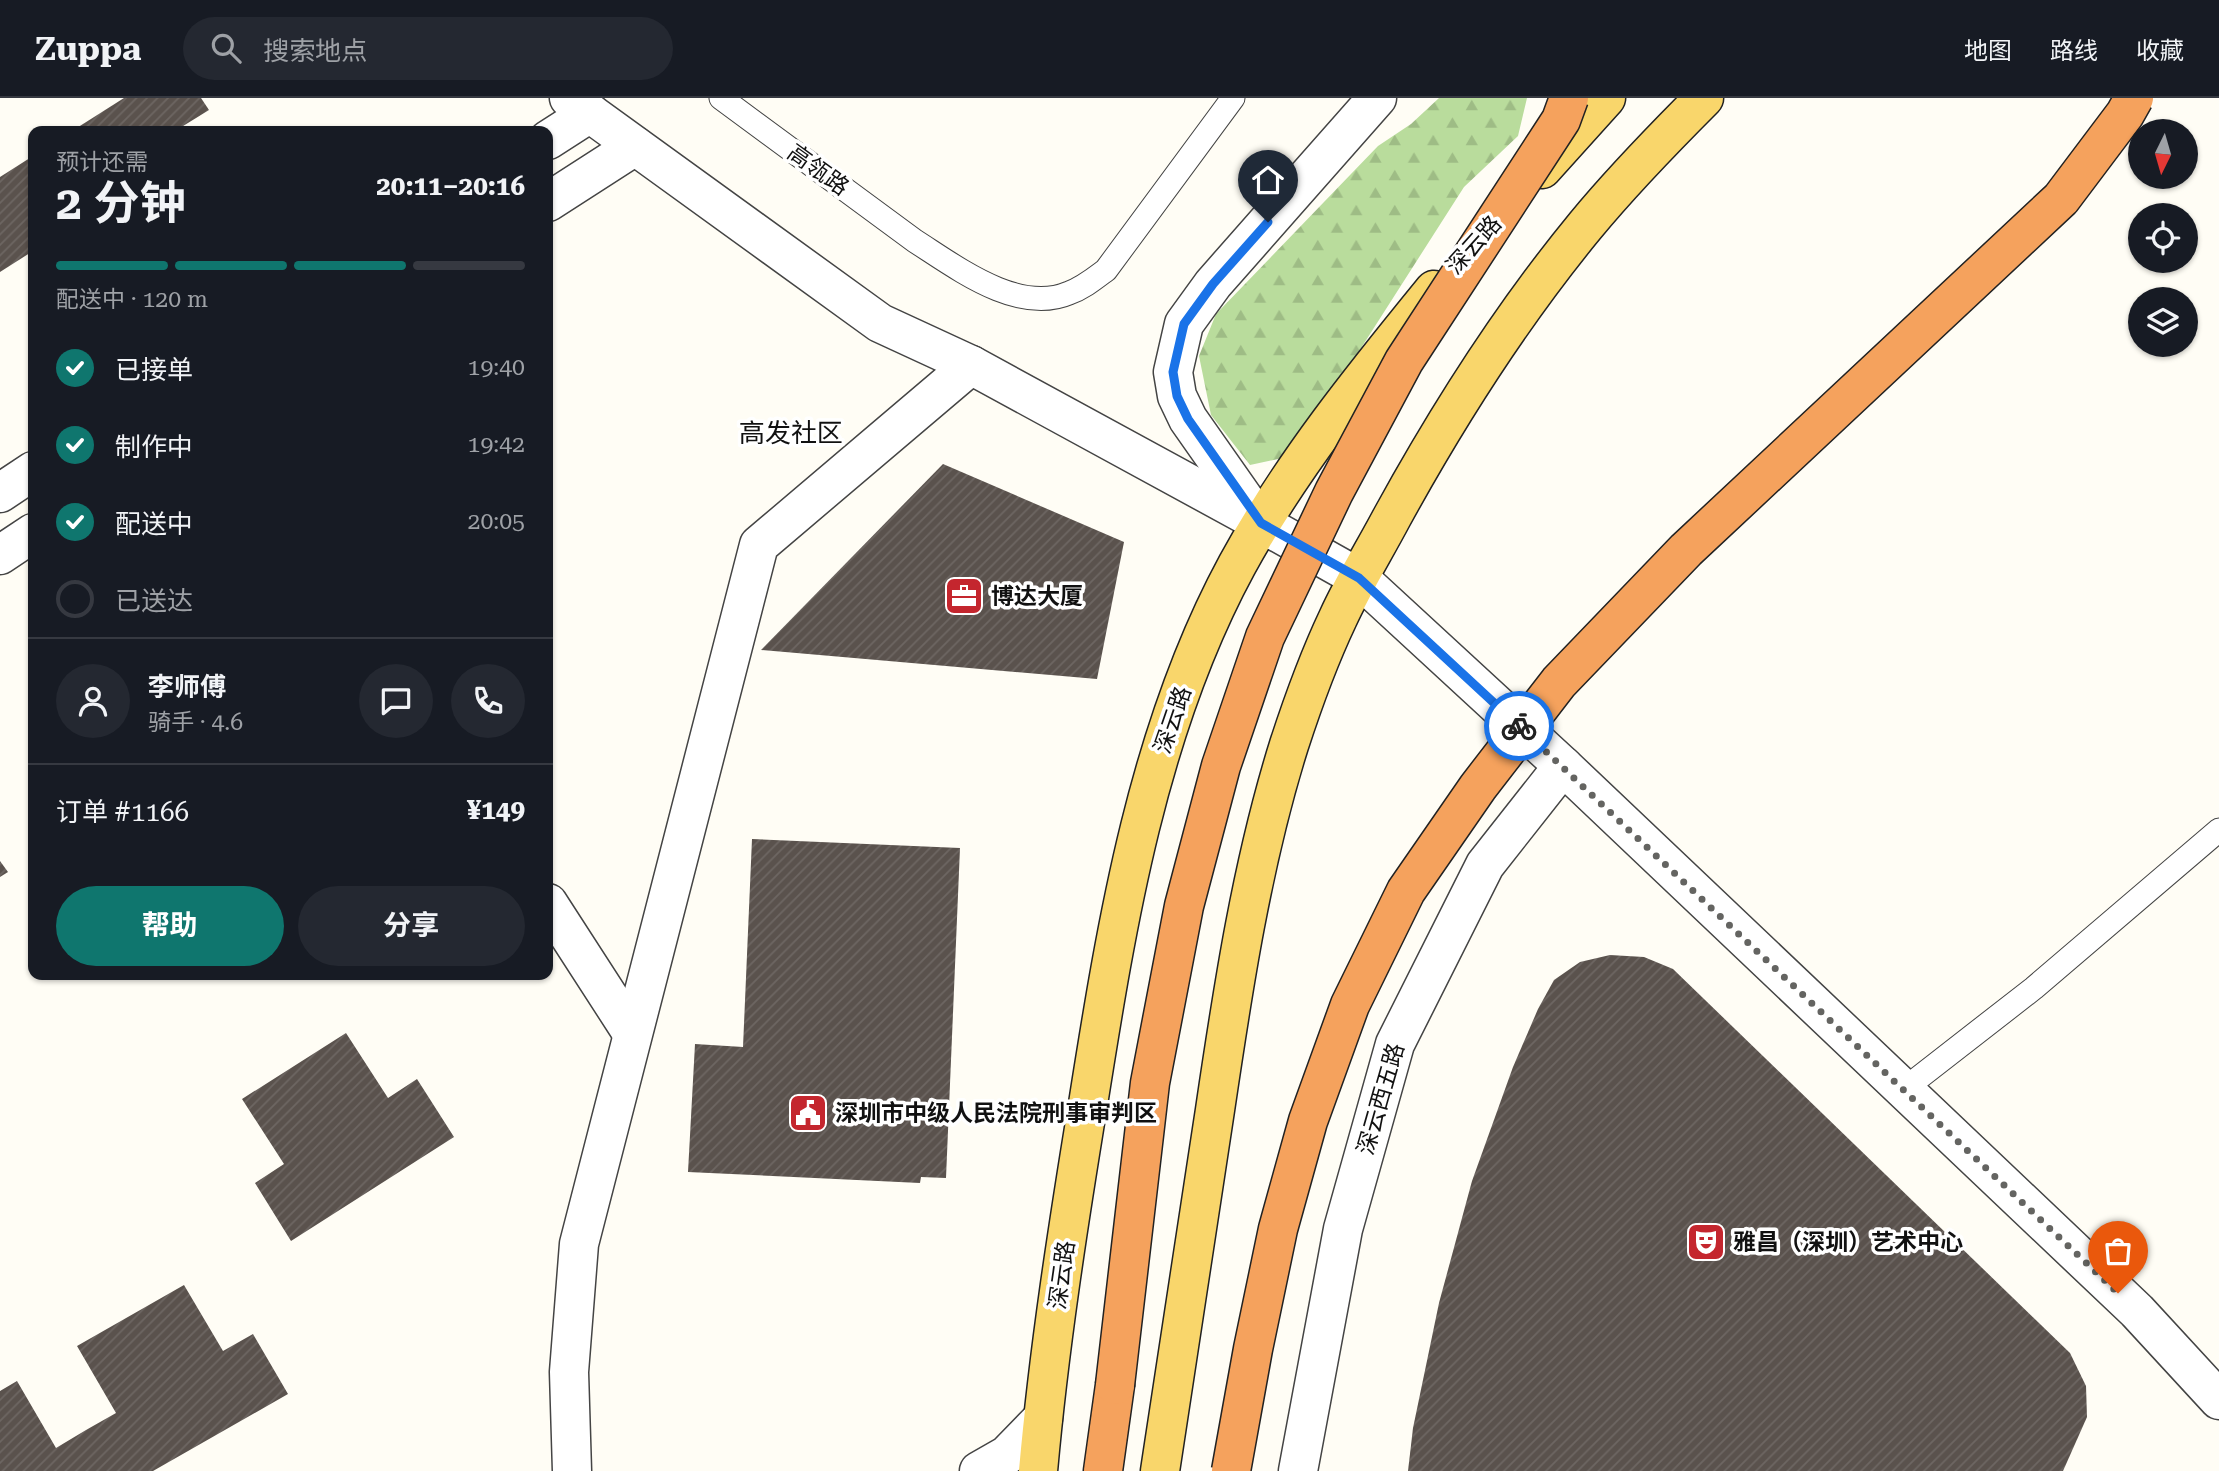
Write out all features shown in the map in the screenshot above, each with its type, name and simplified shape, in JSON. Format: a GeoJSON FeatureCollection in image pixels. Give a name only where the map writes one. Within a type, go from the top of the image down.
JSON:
{"type":"FeatureCollection","features":[{"type":"Feature","properties":{"kind":"highway"},"geometry":{"type":"LineString","coordinates":[[1102,1471],[1115,1385],[1150,1083],[1184,906],[1221,766],[1265,637],[1334,492],[1404,361],[1561,120],[1569,98]]}},
{"type":"Feature","properties":{"kind":"highway"},"geometry":{"type":"LineString","coordinates":[[1231,1471],[1278,1229],[1308,1121],[1350,1005],[1406,891],[1478,787],[1559,682],[1686,550],[2061,199],[2134,98]]}},
{"type":"Feature","properties":{"kind":"main road","name":"深云路"},"geometry":{"type":"LineString","coordinates":[[1038,1471],[1071,1210],[1097,1047],[1141,822],[1167,733],[1199,646],[1236,567],[1261,523],[1329,423],[1440,282],[1606,98]]}},
{"type":"Feature","properties":{"kind":"main road"},"geometry":{"type":"LineString","coordinates":[[1160,1471],[1224,1051],[1266,825],[1289,744],[1315,673],[1338,617],[1464,392],[1585,226],[1704,98]]}},
{"type":"Feature","properties":{"kind":"street"},"geometry":{"type":"LineString","coordinates":[[1261,523],[1188,419],[1177,396],[1173,372],[1184,324],[1213,284],[1377,98]]}},
{"type":"Feature","properties":{"kind":"street"},"geometry":{"type":"LineString","coordinates":[[553,134],[579,105],[880,323],[971,365],[1359,578],[1563,766],[2137,1311],[2219,1401]]}},
{"type":"Feature","properties":{"kind":"street"},"geometry":{"type":"LineString","coordinates":[[553,199],[635,146]]}},
{"type":"Feature","properties":{"kind":"street"},"geometry":{"type":"LineString","coordinates":[[572,1471],[569,1373],[579,1244],[760,545],[971,365]]}},
{"type":"Feature","properties":{"kind":"street"},"geometry":{"type":"LineString","coordinates":[[0,493],[28,474]]}},
{"type":"Feature","properties":{"kind":"street"},"geometry":{"type":"LineString","coordinates":[[0,555],[28,536]]}},
{"type":"Feature","properties":{"kind":"street","name":"深云西五路"},"geometry":{"type":"LineString","coordinates":[[1298,1471],[1343,1229],[1395,1044],[1485,865],[1563,766]]}},
{"type":"Feature","properties":{"kind":"street"},"geometry":{"type":"LineString","coordinates":[[553,911],[632,1033]]}},
{"type":"Feature","properties":{"kind":"street"},"geometry":{"type":"LineString","coordinates":[[979,1471],[1007,1455],[1043,1418]]}},
{"type":"Feature","properties":{"kind":"lane","name":"高瓴路"},"geometry":{"type":"LineString","coordinates":[[720,98],[915,241],[971,276],[1019,296],[1043,299],[1067,294],[1106,270],[1233,98]]}},
{"type":"Feature","properties":{"kind":"lane"},"geometry":{"type":"LineString","coordinates":[[1903,1090],[2035,988],[2219,830]]}},
{"type":"Feature","properties":{"kind":"green space"},"geometry":{"type":"Polygon","coordinates":[[[1439,98],[1527,98],[1518,136],[1464,187],[1292,456],[1250,465],[1211,415],[1199,356],[1216,314],[1378,146],[1411,124],[1439,98]]]}},
{"type":"Feature","properties":{"kind":"building"},"geometry":{"type":"Polygon","coordinates":[[[124,98],[201,98],[209,110],[183,126],[80,126],[124,98]]]}},
{"type":"Feature","properties":{"kind":"building"},"geometry":{"type":"Polygon","coordinates":[[[28,159],[28,254],[0,272],[0,177],[28,159]]]}},
{"type":"Feature","properties":{"kind":"building","name":"博达大厦"},"geometry":{"type":"Polygon","coordinates":[[[943,464],[1124,542],[1097,679],[761,650],[943,464]]]}},
{"type":"Feature","properties":{"kind":"building"},"geometry":{"type":"Polygon","coordinates":[[[752,839],[960,848],[946,1178],[921,1177],[920,1183],[688,1172],[695,1044],[743,1047],[752,839]]]}},
{"type":"Feature","properties":{"kind":"building"},"geometry":{"type":"Polygon","coordinates":[[[0,861],[8,872],[0,877],[0,861]]]}},
{"type":"Feature","properties":{"kind":"building","name":"雅昌（深圳）艺术中心"},"geometry":{"type":"Polygon","coordinates":[[[1610,955],[1644,957],[1673,969],[2070,1353],[2086,1386],[2087,1417],[2063,1471],[1408,1471],[1413,1428],[1439,1303],[1472,1181],[1513,1067],[1538,1009],[1554,980],[1580,962],[1610,955]]]}},
{"type":"Feature","properties":{"kind":"building"},"geometry":{"type":"Polygon","coordinates":[[[346,1033],[388,1098],[417,1079],[454,1137],[291,1241],[255,1183],[284,1164],[242,1099],[346,1033]]]}},
{"type":"Feature","properties":{"kind":"building"},"geometry":{"type":"Polygon","coordinates":[[[184,1285],[223,1351],[253,1334],[288,1394],[153,1471],[0,1471],[0,1391],[17,1381],[56,1448],[116,1413],[77,1346],[184,1285]]]}},
{"type":"Feature","properties":{"kind":"way so far"},"geometry":{"type":"LineString","coordinates":[[1519,726],[2118,1293]]}},
{"type":"Feature","properties":{"kind":"place","name":"博达大厦"},"geometry":{"type":"Point","coordinates":[964,596]}},
{"type":"Feature","properties":{"kind":"place","name":"深圳市中级人民法院刑事审判区"},"geometry":{"type":"Point","coordinates":[808,1113]}},
{"type":"Feature","properties":{"kind":"place","name":"雅昌（深圳）艺术中心"},"geometry":{"type":"Point","coordinates":[1706,1242]}},
{"type":"Feature","properties":{"kind":"district","name":"高发社区"},"geometry":{"type":"Point","coordinates":[791,433]}},
{"type":"Feature","properties":{"kind":"route"},"geometry":{"type":"LineString","coordinates":[[1268,222],[1213,284],[1184,324],[1173,372],[1177,396],[1188,419],[1261,523],[1359,578],[1519,726]]}}]}
